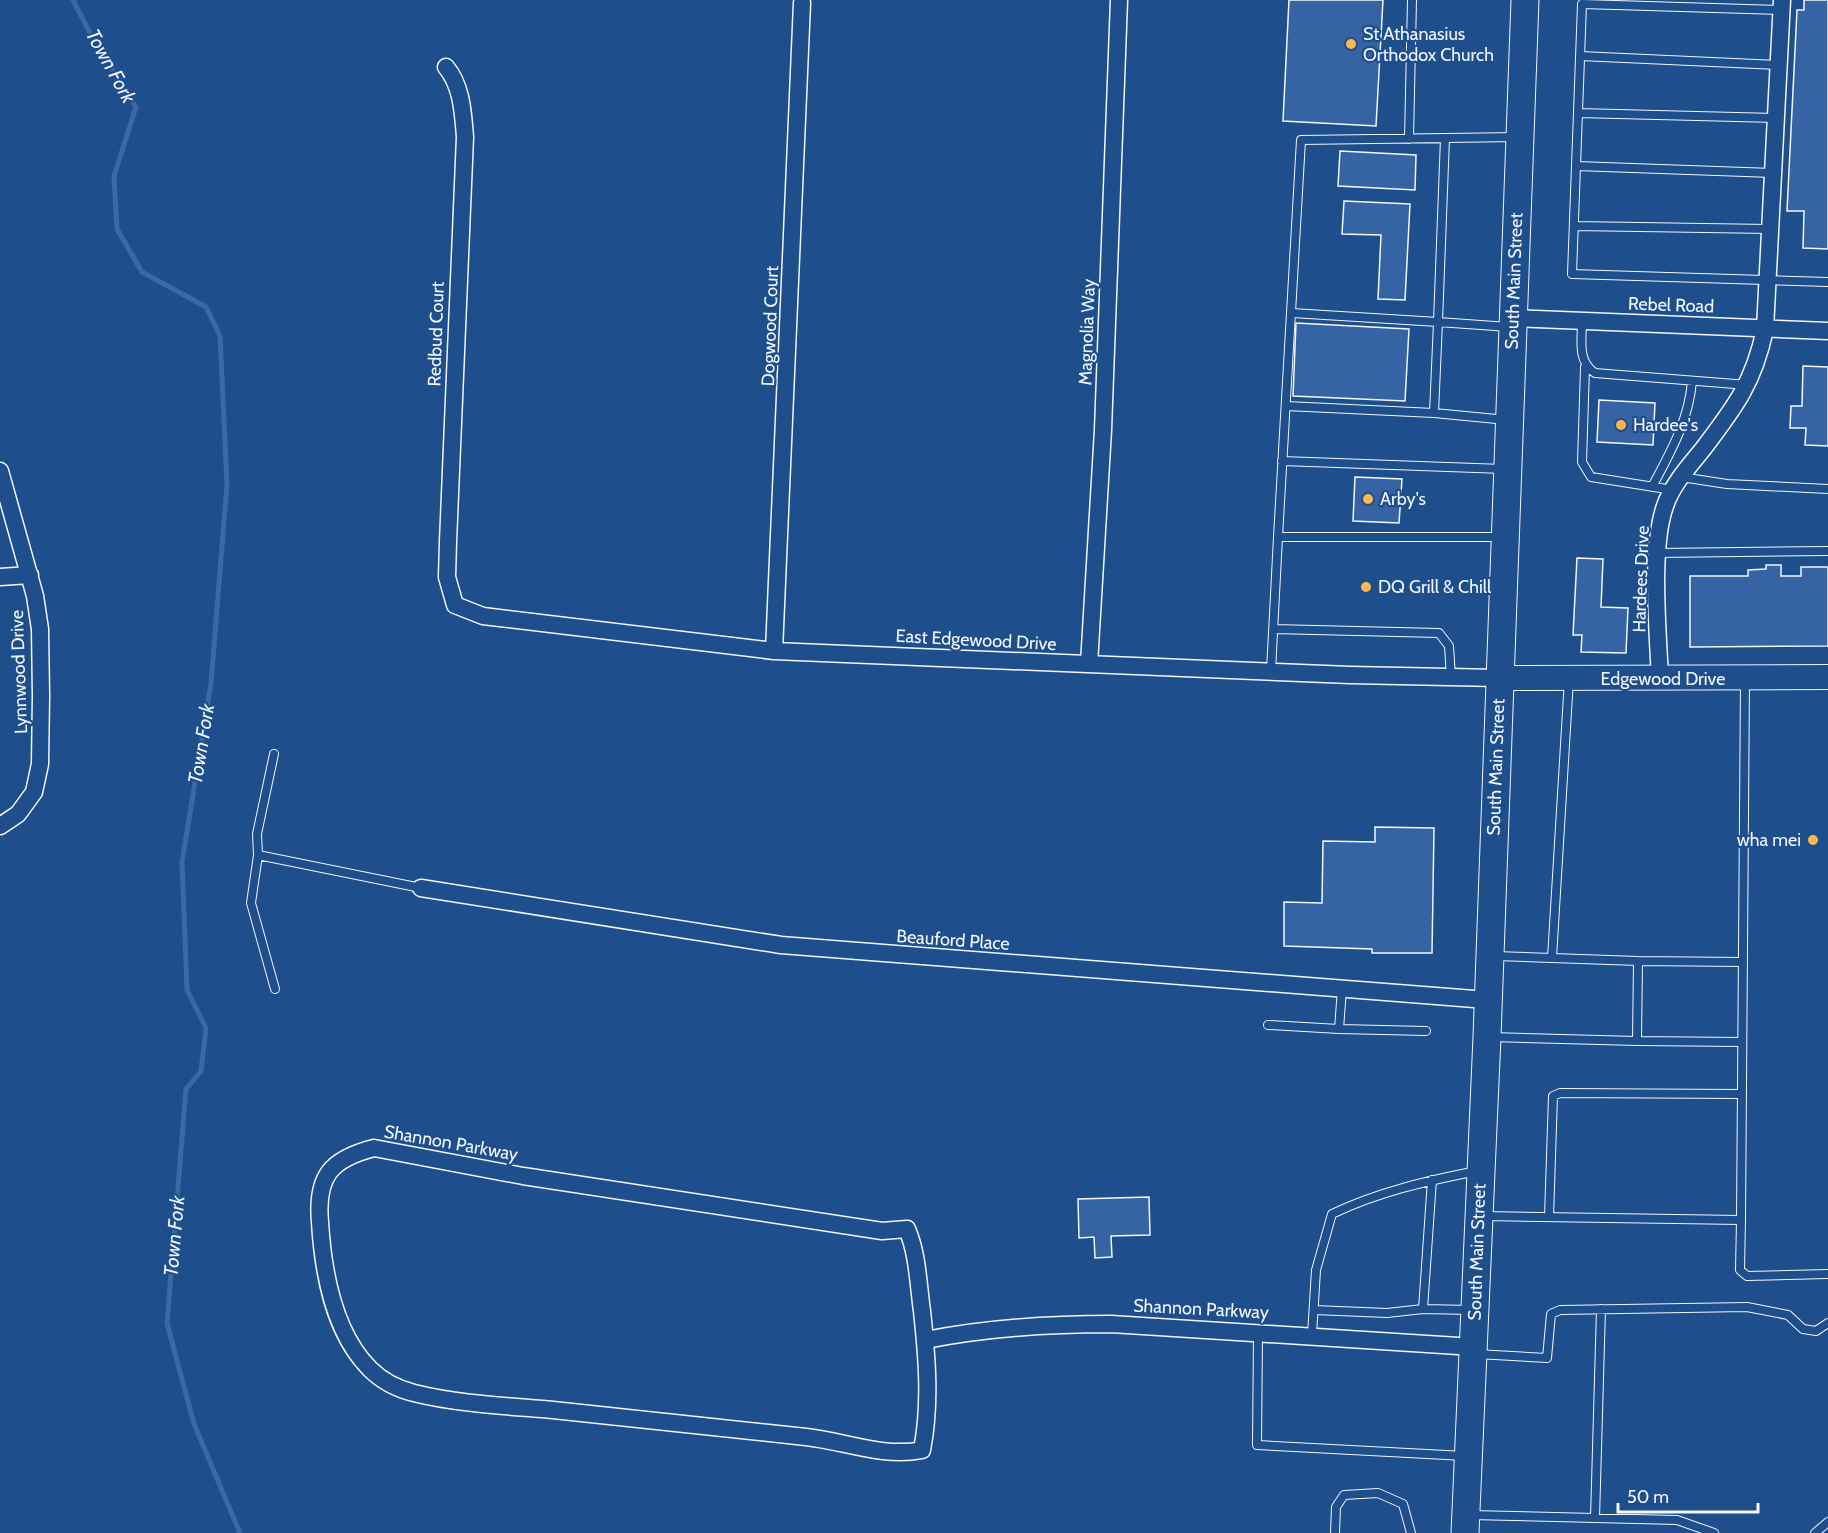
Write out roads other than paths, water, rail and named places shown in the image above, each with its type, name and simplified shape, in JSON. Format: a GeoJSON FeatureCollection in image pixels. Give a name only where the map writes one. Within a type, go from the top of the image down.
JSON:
{"type":"FeatureCollection","features":[{"type":"Feature","properties":{"kind":"main road","name":"South Main Street"},"geometry":{"type":"LineString","coordinates":[[1465,1524],[1487,1037],[1525,0]]}},
{"type":"Feature","properties":{"kind":"street","name":"Magnolia Way"},"geometry":{"type":"LineString","coordinates":[[1089,664],[1103,430],[1119,0]]}},
{"type":"Feature","properties":{"kind":"street","name":"Dogwood Court"},"geometry":{"type":"LineString","coordinates":[[774,651],[802,3]]}},
{"type":"Feature","properties":{"kind":"street","name":"Hardees Drive"},"geometry":{"type":"LineString","coordinates":[[1660,679],[1657,627],[1658,553],[1665,506],[1677,484],[1728,417],[1748,385],[1758,362],[1766,329],[1781,5]]}},
{"type":"Feature","properties":{"kind":"street","name":"Redbud Court"},"geometry":{"type":"LineString","coordinates":[[446,67],[457,86],[465,137],[448,542],[448,583],[455,605]]}},
{"type":"Feature","properties":{"kind":"street","name":"Rebel Road"},"geometry":{"type":"LineString","coordinates":[[1513,323],[1582,321],[1828,331]]}},
{"type":"Feature","properties":{"kind":"street","name":"Lynnwood Drive"},"geometry":{"type":"LineString","coordinates":[[0,471],[30,575],[40,629],[40,764],[34,792],[18,814],[0,826]]}},
{"type":"Feature","properties":{"kind":"street"},"geometry":{"type":"LineString","coordinates":[[0,577],[30,575]]}},
{"type":"Feature","properties":{"kind":"street","name":"East Edgewood Drive"},"geometry":{"type":"LineString","coordinates":[[455,605],[483,616],[774,651],[1499,678]]}},
{"type":"Feature","properties":{"kind":"street","name":"Edgewood Drive"},"geometry":{"type":"LineString","coordinates":[[1499,678],[1828,677]]}},
{"type":"Feature","properties":{"kind":"street","name":"Beauford Place"},"geometry":{"type":"LineString","coordinates":[[421,888],[781,945],[1487,1000]]}},
{"type":"Feature","properties":{"kind":"street","name":"Shannon Parkway"},"geometry":{"type":"LineString","coordinates":[[374,1148],[523,1176],[847,1226],[882,1231],[907,1229],[915,1248],[926,1340],[927,1423],[922,1450],[909,1452],[867,1449],[812,1438],[469,1402],[416,1393],[397,1388],[370,1369],[343,1328],[327,1279],[320,1220],[323,1185],[329,1172],[338,1161],[349,1155],[374,1148]]}},
{"type":"Feature","properties":{"kind":"street","name":"Shannon Parkway"},"geometry":{"type":"LineString","coordinates":[[926,1340],[980,1331],[1066,1324],[1258,1331],[1474,1350]]}},
{"type":"Feature","properties":{"kind":"lane"},"geometry":{"type":"LineString","coordinates":[[1409,139],[1412,0]]}},
{"type":"Feature","properties":{"kind":"lane"},"geometry":{"type":"LineString","coordinates":[[1781,5],[1582,4],[1572,274],[1828,282]]}},
{"type":"Feature","properties":{"kind":"lane"},"geometry":{"type":"LineString","coordinates":[[1580,56],[1778,65]]}},
{"type":"Feature","properties":{"kind":"lane"},"geometry":{"type":"LineString","coordinates":[[1578,113],[1776,118]]}},
{"type":"Feature","properties":{"kind":"lane"},"geometry":{"type":"LineString","coordinates":[[1271,671],[1301,140],[1520,137]]}},
{"type":"Feature","properties":{"kind":"lane"},"geometry":{"type":"LineString","coordinates":[[1434,413],[1445,138]]}},
{"type":"Feature","properties":{"kind":"lane"},"geometry":{"type":"LineString","coordinates":[[1576,166],[1773,173]]}},
{"type":"Feature","properties":{"kind":"lane"},"geometry":{"type":"LineString","coordinates":[[1574,226],[1770,229]]}},
{"type":"Feature","properties":{"kind":"lane"},"geometry":{"type":"LineString","coordinates":[[1292,313],[1438,322],[1513,323]]}},
{"type":"Feature","properties":{"kind":"lane"},"geometry":{"type":"LineString","coordinates":[[1582,321],[1582,360],[1585,367],[1582,462],[1584,470],[1591,477],[1652,487],[1677,484],[1727,484],[1828,489]]}},
{"type":"Feature","properties":{"kind":"lane"},"geometry":{"type":"LineString","coordinates":[[1585,367],[1595,374],[1748,385]]}},
{"type":"Feature","properties":{"kind":"lane"},"geometry":{"type":"LineString","coordinates":[[1652,487],[1677,440],[1691,399],[1692,381]]}},
{"type":"Feature","properties":{"kind":"lane"},"geometry":{"type":"LineString","coordinates":[[1286,406],[1434,413],[1509,420]]}},
{"type":"Feature","properties":{"kind":"lane"},"geometry":{"type":"LineString","coordinates":[[1282,461],[1507,469]]}},
{"type":"Feature","properties":{"kind":"lane"},"geometry":{"type":"LineString","coordinates":[[1278,537],[1504,537]]}},
{"type":"Feature","properties":{"kind":"lane"},"geometry":{"type":"LineString","coordinates":[[1658,553],[1828,551]]}},
{"type":"Feature","properties":{"kind":"lane"},"geometry":{"type":"LineString","coordinates":[[1273,629],[1439,633],[1449,646],[1451,677]]}},
{"type":"Feature","properties":{"kind":"lane"},"geometry":{"type":"LineString","coordinates":[[1552,958],[1569,678]]}},
{"type":"Feature","properties":{"kind":"lane"},"geometry":{"type":"LineString","coordinates":[[1745,678],[1740,1270],[1746,1276],[1828,1274]]}},
{"type":"Feature","properties":{"kind":"lane"},"geometry":{"type":"LineString","coordinates":[[274,754],[257,834],[258,855],[251,903],[275,989]]}},
{"type":"Feature","properties":{"kind":"lane"},"geometry":{"type":"LineString","coordinates":[[258,855],[421,888]]}},
{"type":"Feature","properties":{"kind":"lane"},"geometry":{"type":"LineString","coordinates":[[1489,956],[1742,962]]}},
{"type":"Feature","properties":{"kind":"lane"},"geometry":{"type":"LineString","coordinates":[[1637,1041],[1638,961]]}},
{"type":"Feature","properties":{"kind":"lane"},"geometry":{"type":"LineString","coordinates":[[1340,1029],[1342,989]]}},
{"type":"Feature","properties":{"kind":"lane"},"geometry":{"type":"LineString","coordinates":[[1268,1025],[1426,1031]]}},
{"type":"Feature","properties":{"kind":"lane"},"geometry":{"type":"LineString","coordinates":[[1487,1037],[1742,1042]]}},
{"type":"Feature","properties":{"kind":"lane"},"geometry":{"type":"LineString","coordinates":[[1549,1217],[1553,1096],[1560,1093],[1741,1094]]}},
{"type":"Feature","properties":{"kind":"lane"},"geometry":{"type":"LineString","coordinates":[[1312,1335],[1316,1270],[1332,1214],[1367,1197],[1432,1180],[1480,1171]]}},
{"type":"Feature","properties":{"kind":"lane"},"geometry":{"type":"LineString","coordinates":[[1423,1309],[1432,1180]]}},
{"type":"Feature","properties":{"kind":"lane"},"geometry":{"type":"LineString","coordinates":[[1478,1216],[1741,1220]]}},
{"type":"Feature","properties":{"kind":"lane"},"geometry":{"type":"LineString","coordinates":[[1474,1350],[1547,1358],[1551,1314],[1560,1310],[1747,1306],[1788,1315],[1803,1329],[1816,1331],[1828,1323]]}},
{"type":"Feature","properties":{"kind":"lane"},"geometry":{"type":"LineString","coordinates":[[1314,1310],[1387,1313],[1423,1309],[1475,1310]]}},
{"type":"Feature","properties":{"kind":"lane"},"geometry":{"type":"LineString","coordinates":[[1595,1518],[1601,1310]]}},
{"type":"Feature","properties":{"kind":"lane"},"geometry":{"type":"LineString","coordinates":[[1258,1331],[1257,1444],[1468,1456]]}},
{"type":"Feature","properties":{"kind":"lane"},"geometry":{"type":"LineString","coordinates":[[1335,1533],[1336,1507],[1344,1495],[1378,1493],[1403,1504],[1412,1533]]}},
{"type":"Feature","properties":{"kind":"lane"},"geometry":{"type":"LineString","coordinates":[[1465,1524],[1595,1518],[1677,1520],[1714,1533]]}},
{"type":"Feature","properties":{"kind":"lane"},"geometry":{"type":"LineString","coordinates":[[1815,1533],[1828,1522]]}},
{"type":"Feature","properties":{"kind":"waterway","name":"Town Fork"},"geometry":{"type":"LineString","coordinates":[[73,0],[93,39],[136,107],[114,176],[117,229],[142,272],[206,307],[220,336],[227,484],[211,683],[182,862],[187,990],[206,1028],[201,1071],[186,1089],[167,1323],[194,1424],[240,1533]]}},
{"type":"Feature","properties":{"kind":"place","name":"St Athanasius Orthodox Church"},"geometry":{"type":"Point","coordinates":[1351,44]}},
{"type":"Feature","properties":{"kind":"place","name":"Hardee's"},"geometry":{"type":"Point","coordinates":[1621,425]}},
{"type":"Feature","properties":{"kind":"place","name":"Arby's"},"geometry":{"type":"Point","coordinates":[1368,499]}},
{"type":"Feature","properties":{"kind":"place","name":"DQ Grill & Chill"},"geometry":{"type":"Point","coordinates":[1366,587]}},
{"type":"Feature","properties":{"kind":"place","name":"wha mei"},"geometry":{"type":"Point","coordinates":[1813,840]}}]}
